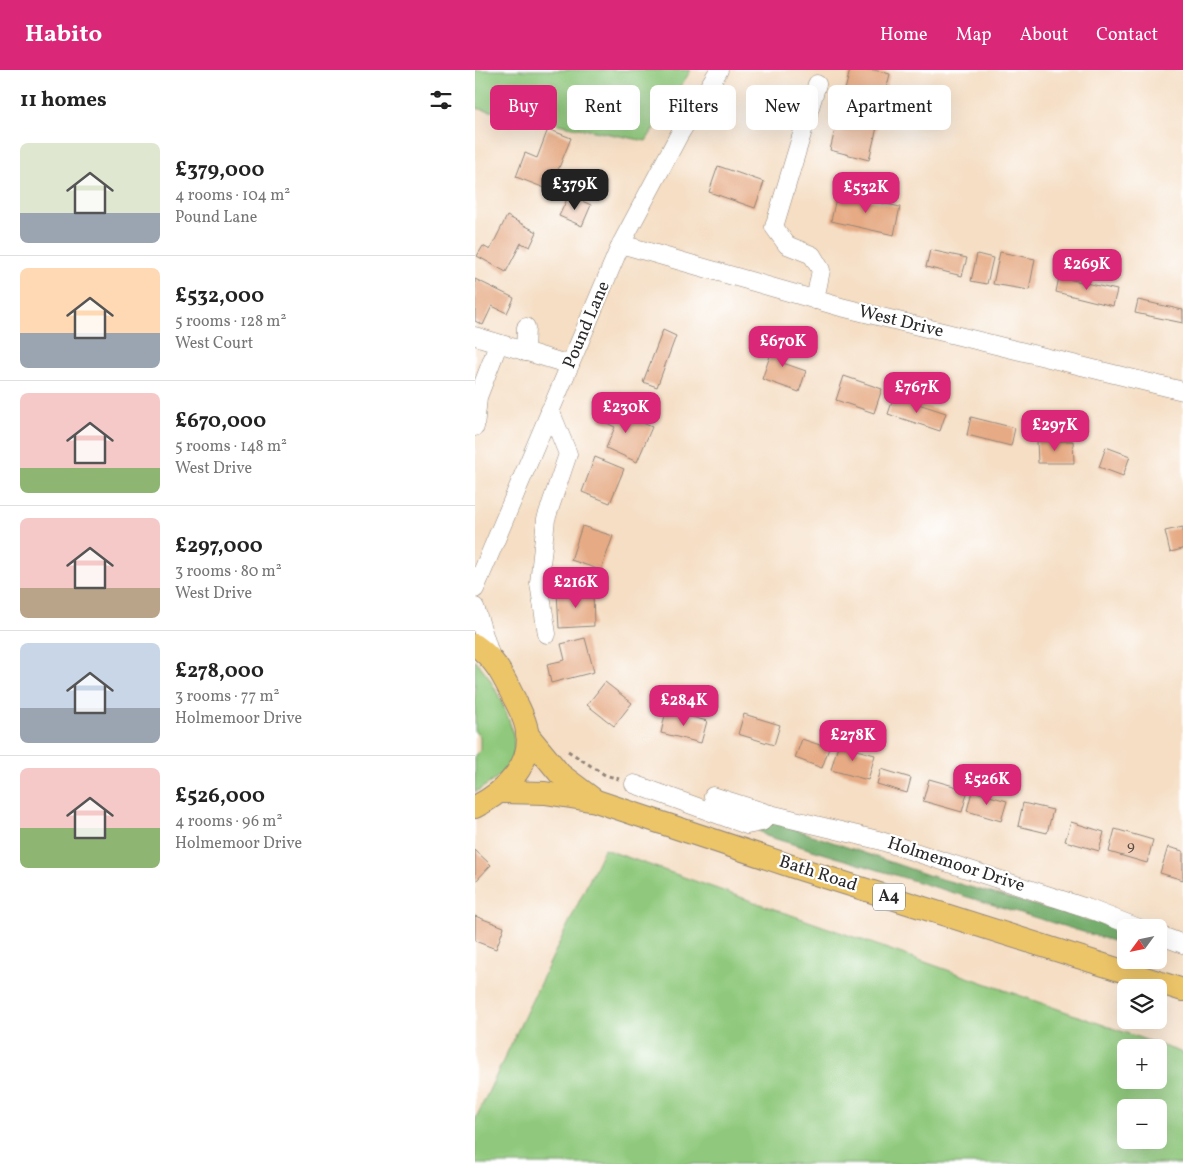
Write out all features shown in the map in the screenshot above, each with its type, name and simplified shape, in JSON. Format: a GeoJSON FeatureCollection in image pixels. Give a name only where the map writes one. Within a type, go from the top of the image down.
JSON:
{"type":"FeatureCollection","features":[{"type":"Feature","properties":{"kind":"main road"},"geometry":{"type":"LineString","coordinates":[[475,807],[502,792],[517,773],[523,762],[527,734],[519,708],[483,651]]}},
{"type":"Feature","properties":{"kind":"main road","name":"Bath Road"},"geometry":{"type":"LineString","coordinates":[[527,734],[559,774],[596,800]]}},
{"type":"Feature","properties":{"kind":"main road","name":"Bath Road"},"geometry":{"type":"LineString","coordinates":[[502,792],[545,792],[596,800],[819,875],[1183,990]]}},
{"type":"Feature","properties":{"kind":"street","name":"Pound Lane"},"geometry":{"type":"LineString","coordinates":[[475,589],[496,544],[550,410],[621,244],[679,135],[719,70]]}},
{"type":"Feature","properties":{"kind":"street"},"geometry":{"type":"LineString","coordinates":[[815,300],[821,270],[812,255],[787,245],[774,227],[817,84]]}},
{"type":"Feature","properties":{"kind":"street","name":"West Drive"},"geometry":{"type":"LineString","coordinates":[[621,244],[815,300],[1183,392]]}},
{"type":"Feature","properties":{"kind":"street"},"geometry":{"type":"LineString","coordinates":[[525,352],[526,327]]}},
{"type":"Feature","properties":{"kind":"street"},"geometry":{"type":"LineString","coordinates":[[475,336],[498,345],[570,365]]}},
{"type":"Feature","properties":{"kind":"street"},"geometry":{"type":"LineString","coordinates":[[475,427],[476,397],[498,345]]}},
{"type":"Feature","properties":{"kind":"street"},"geometry":{"type":"LineString","coordinates":[[547,634],[539,583],[546,519],[568,454],[550,410]]}},
{"type":"Feature","properties":{"kind":"street"},"geometry":{"type":"LineString","coordinates":[[475,607],[483,651]]}},
{"type":"Feature","properties":{"kind":"street"},"geometry":{"type":"LineString","coordinates":[[634,784],[747,825],[762,822],[770,814]]}},
{"type":"Feature","properties":{"kind":"street","name":"Holmemoor Drive"},"geometry":{"type":"LineString","coordinates":[[713,796],[770,814],[878,840],[1117,920]]}},
{"type":"Feature","properties":{"kind":"street"},"geometry":{"type":"LineString","coordinates":[[1167,938],[1183,944]]}},
{"type":"Feature","properties":{"kind":"path"},"geometry":{"type":"LineString","coordinates":[[563,748],[605,775],[634,784]]}},
{"type":"Feature","properties":{"kind":"green space"},"geometry":{"type":"Polygon","coordinates":[[[475,70],[691,70],[681,85],[650,85],[650,130],[653,130],[646,141],[589,130],[640,130],[640,85],[567,85],[567,126],[557,124],[557,85],[490,85],[490,111],[475,108],[475,70]]]}},
{"type":"Feature","properties":{"kind":"green space"},"geometry":{"type":"Polygon","coordinates":[[[475,660],[494,686],[502,703],[513,732],[514,744],[513,755],[509,765],[490,783],[475,792],[475,755],[480,751],[480,736],[475,732],[475,660]]]}},
{"type":"Feature","properties":{"kind":"green space"},"geometry":{"type":"Polygon","coordinates":[[[725,805],[931,876],[1117,928],[1117,942],[766,836],[725,805]]]}},
{"type":"Feature","properties":{"kind":"green space"},"geometry":{"type":"Polygon","coordinates":[[[604,849],[1143,1039],[1117,1039],[1117,1089],[1167,1089],[1167,1047],[1183,1053],[1183,1164],[475,1164],[475,1120],[604,849]]]}},
{"type":"Feature","properties":{"kind":"building"},"geometry":{"type":"Polygon","coordinates":[[[850,70],[874,70],[890,74],[887,85],[846,85],[850,70]]]}},
{"type":"Feature","properties":{"kind":"building"},"geometry":{"type":"Polygon","coordinates":[[[548,130],[571,138],[550,190],[516,177],[525,153],[537,158],[548,130]]]}},
{"type":"Feature","properties":{"kind":"building"},"geometry":{"type":"Polygon","coordinates":[[[835,130],[876,130],[869,160],[830,150],[835,130]]]}},
{"type":"Feature","properties":{"kind":"building"},"geometry":{"type":"Polygon","coordinates":[[[718,166],[764,182],[755,208],[709,192],[718,166]]]}},
{"type":"Feature","properties":{"kind":"building"},"geometry":{"type":"Polygon","coordinates":[[[837,193],[900,207],[894,235],[831,221],[837,193]]]}},
{"type":"Feature","properties":{"kind":"building"},"geometry":{"type":"Polygon","coordinates":[[[569,195],[591,205],[582,226],[559,216],[569,195]]]}},
{"type":"Feature","properties":{"kind":"building"},"geometry":{"type":"Polygon","coordinates":[[[507,216],[537,232],[530,247],[521,243],[506,272],[477,256],[483,246],[490,250],[507,216]]]}},
{"type":"Feature","properties":{"kind":"building"},"geometry":{"type":"Polygon","coordinates":[[[930,250],[967,258],[962,276],[926,267],[930,250]]]}},
{"type":"Feature","properties":{"kind":"building"},"geometry":{"type":"Polygon","coordinates":[[[1000,252],[1035,259],[1029,290],[993,284],[1000,252]]]}},
{"type":"Feature","properties":{"kind":"building"},"geometry":{"type":"Polygon","coordinates":[[[977,254],[993,258],[987,284],[971,281],[977,254]]]}},
{"type":"Feature","properties":{"kind":"building"},"geometry":{"type":"Polygon","coordinates":[[[1059,277],[1117,290],[1113,306],[1056,292],[1059,277]]]}},
{"type":"Feature","properties":{"kind":"building"},"geometry":{"type":"Polygon","coordinates":[[[475,279],[514,298],[507,313],[492,306],[483,325],[475,321],[475,279]]]}},
{"type":"Feature","properties":{"kind":"building"},"geometry":{"type":"Polygon","coordinates":[[[1138,300],[1183,310],[1183,323],[1135,313],[1138,300]]]}},
{"type":"Feature","properties":{"kind":"building"},"geometry":{"type":"Polygon","coordinates":[[[663,330],[676,336],[657,387],[643,382],[663,330]]]}},
{"type":"Feature","properties":{"kind":"building"},"geometry":{"type":"Polygon","coordinates":[[[777,336],[791,340],[783,363],[806,371],[799,392],[762,379],[777,336]]]}},
{"type":"Feature","properties":{"kind":"building"},"geometry":{"type":"Polygon","coordinates":[[[844,376],[882,389],[874,413],[836,400],[844,376]]]}},
{"type":"Feature","properties":{"kind":"building"},"geometry":{"type":"Polygon","coordinates":[[[894,396],[946,413],[940,431],[888,414],[894,396]]]}},
{"type":"Feature","properties":{"kind":"building"},"geometry":{"type":"Polygon","coordinates":[[[606,407],[652,427],[637,462],[606,448],[615,427],[600,420],[606,407]]]}},
{"type":"Feature","properties":{"kind":"building"},"geometry":{"type":"Polygon","coordinates":[[[971,417],[1015,428],[1011,446],[967,435],[971,417]]]}},
{"type":"Feature","properties":{"kind":"building"},"geometry":{"type":"Polygon","coordinates":[[[1037,441],[1073,441],[1074,463],[1038,463],[1037,441]]]}},
{"type":"Feature","properties":{"kind":"building"},"geometry":{"type":"Polygon","coordinates":[[[1106,447],[1130,456],[1123,476],[1099,467],[1106,447]]]}},
{"type":"Feature","properties":{"kind":"building"},"geometry":{"type":"Polygon","coordinates":[[[595,457],[624,469],[610,503],[582,492],[595,457]]]}},
{"type":"Feature","properties":{"kind":"building"},"geometry":{"type":"Polygon","coordinates":[[[582,526],[613,536],[601,570],[571,560],[582,526]]]}},
{"type":"Feature","properties":{"kind":"building"},"geometry":{"type":"Polygon","coordinates":[[[1183,527],[1183,549],[1170,552],[1165,531],[1183,527]]]}},
{"type":"Feature","properties":{"kind":"building"},"geometry":{"type":"Polygon","coordinates":[[[593,591],[594,626],[559,628],[557,592],[593,591]]]}},
{"type":"Feature","properties":{"kind":"building"},"geometry":{"type":"Polygon","coordinates":[[[585,638],[594,672],[551,683],[547,664],[565,660],[561,644],[585,638]]]}},
{"type":"Feature","properties":{"kind":"building"},"geometry":{"type":"Polygon","coordinates":[[[605,682],[632,703],[614,726],[587,705],[605,682]]]}},
{"type":"Feature","properties":{"kind":"building"},"geometry":{"type":"Polygon","coordinates":[[[666,710],[707,721],[701,743],[661,733],[666,710]]]}},
{"type":"Feature","properties":{"kind":"building"},"geometry":{"type":"Polygon","coordinates":[[[744,714],[780,725],[774,745],[738,734],[744,714]]]}},
{"type":"Feature","properties":{"kind":"building"},"geometry":{"type":"Polygon","coordinates":[[[802,739],[829,748],[822,768],[795,758],[802,739]]]}},
{"type":"Feature","properties":{"kind":"building"},"geometry":{"type":"Polygon","coordinates":[[[838,745],[875,755],[868,780],[831,770],[838,745]]]}},
{"type":"Feature","properties":{"kind":"building"},"geometry":{"type":"Polygon","coordinates":[[[881,769],[911,778],[907,793],[877,784],[881,769]]]}},
{"type":"Feature","properties":{"kind":"building"},"geometry":{"type":"Polygon","coordinates":[[[929,779],[968,790],[962,812],[923,801],[929,779]]]}},
{"type":"Feature","properties":{"kind":"building"},"geometry":{"type":"Polygon","coordinates":[[[972,791],[1007,801],[1001,821],[967,811],[972,791]]]}},
{"type":"Feature","properties":{"kind":"building"},"geometry":{"type":"Polygon","coordinates":[[[1023,803],[1053,810],[1047,833],[1018,826],[1023,803]]]}},
{"type":"Feature","properties":{"kind":"building"},"geometry":{"type":"Polygon","coordinates":[[[1071,822],[1104,832],[1099,851],[1065,841],[1071,822]]]}},
{"type":"Feature","properties":{"kind":"building"},"geometry":{"type":"Polygon","coordinates":[[[1115,829],[1153,840],[1147,863],[1109,852],[1115,829]]]}},
{"type":"Feature","properties":{"kind":"building"},"geometry":{"type":"Polygon","coordinates":[[[1168,847],[1183,851],[1183,880],[1160,873],[1168,847]]]}},
{"type":"Feature","properties":{"kind":"building"},"geometry":{"type":"Polygon","coordinates":[[[475,850],[491,865],[475,882],[475,850]]]}},
{"type":"Feature","properties":{"kind":"building"},"geometry":{"type":"Polygon","coordinates":[[[475,916],[504,927],[496,949],[475,941],[475,916]]]}}]}
